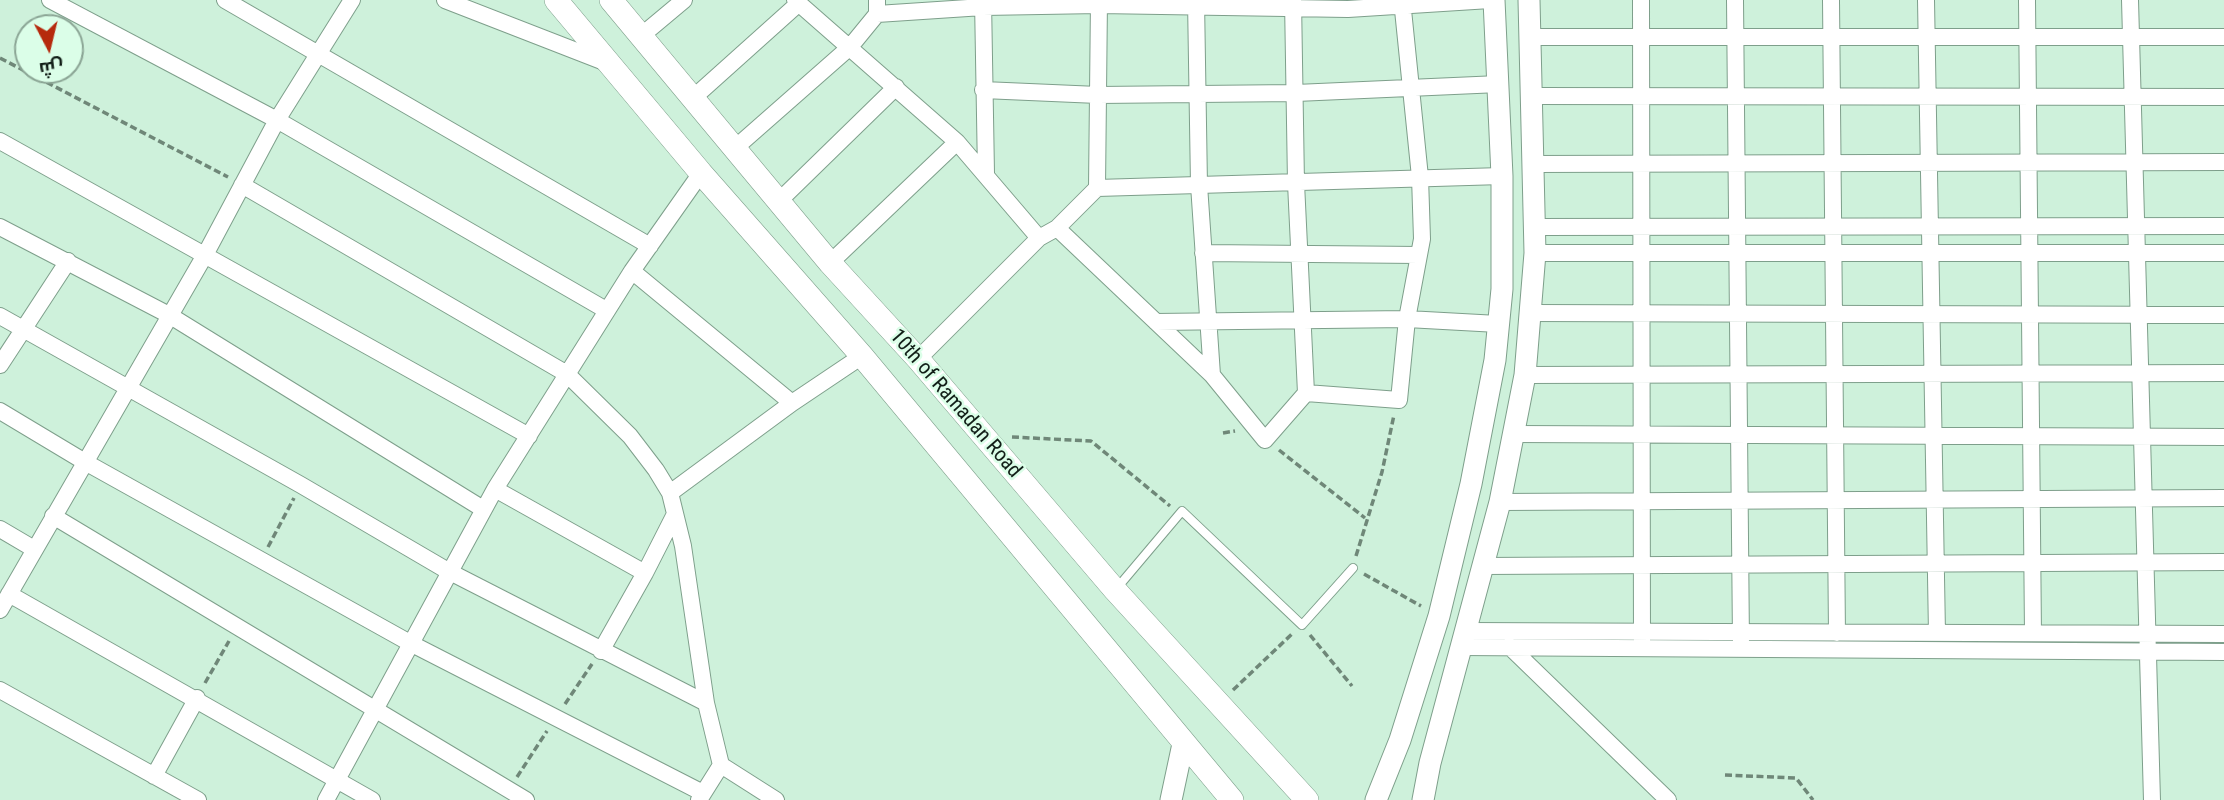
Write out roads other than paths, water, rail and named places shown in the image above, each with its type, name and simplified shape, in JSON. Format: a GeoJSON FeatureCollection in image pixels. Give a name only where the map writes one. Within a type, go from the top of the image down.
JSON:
{"type":"FeatureCollection","features":[{"type":"Feature","properties":{"kind":"main road","name":"10th of Ramadan Road"},"geometry":{"type":"LineString","coordinates":[[556,0],[862,356],[1232,800]]}},
{"type":"Feature","properties":{"kind":"main road"},"geometry":{"type":"LineString","coordinates":[[573,0],[585,35]]}},
{"type":"Feature","properties":{"kind":"main road","name":"10th of Ramadan Road"},"geometry":{"type":"LineString","coordinates":[[611,0],[830,263],[918,359],[1115,590],[1307,800]]}},
{"type":"Feature","properties":{"kind":"main road"},"geometry":{"type":"LineString","coordinates":[[1376,800],[1400,740],[1439,616],[1471,484],[1498,324],[1503,289],[1502,176],[1499,84],[1492,0]]}},
{"type":"Feature","properties":{"kind":"main road"},"geometry":{"type":"LineString","coordinates":[[1423,800],[1430,762],[1500,502],[1525,375],[1535,253],[1529,0]]}},
{"type":"Feature","properties":{"kind":"main road"},"geometry":{"type":"LineString","coordinates":[[1171,800],[1183,744]]}},
{"type":"Feature","properties":{"kind":"street"},"geometry":{"type":"LineString","coordinates":[[50,0],[277,120],[606,310]]}},
{"type":"Feature","properties":{"kind":"street"},"geometry":{"type":"LineString","coordinates":[[225,0],[650,246]]}},
{"type":"Feature","properties":{"kind":"street"},"geometry":{"type":"LineString","coordinates":[[0,610],[205,255],[277,120],[352,0]]}},
{"type":"Feature","properties":{"kind":"street"},"geometry":{"type":"LineString","coordinates":[[445,0],[609,64]]}},
{"type":"Feature","properties":{"kind":"street"},"geometry":{"type":"LineString","coordinates":[[641,36],[684,0]]}},
{"type":"Feature","properties":{"kind":"street"},"geometry":{"type":"LineString","coordinates":[[734,149],[850,47],[877,7],[983,3],[1402,4],[1492,0]]}},
{"type":"Feature","properties":{"kind":"street"},"geometry":{"type":"LineString","coordinates":[[1641,0],[1642,640]]}},
{"type":"Feature","properties":{"kind":"street"},"geometry":{"type":"LineString","coordinates":[[1735,0],[1741,649]]}},
{"type":"Feature","properties":{"kind":"street"},"geometry":{"type":"LineString","coordinates":[[1831,0],[1837,633]]}},
{"type":"Feature","properties":{"kind":"street"},"geometry":{"type":"LineString","coordinates":[[1926,0],[1937,633]]}},
{"type":"Feature","properties":{"kind":"street"},"geometry":{"type":"LineString","coordinates":[[2027,0],[2033,633]]}},
{"type":"Feature","properties":{"kind":"street"},"geometry":{"type":"LineString","coordinates":[[2130,0],[2152,800]]}},
{"type":"Feature","properties":{"kind":"street"},"geometry":{"type":"LineString","coordinates":[[692,99],[797,2],[957,142],[1039,238]]}},
{"type":"Feature","properties":{"kind":"street"},"geometry":{"type":"LineString","coordinates":[[983,3],[986,173]]}},
{"type":"Feature","properties":{"kind":"street"},"geometry":{"type":"LineString","coordinates":[[918,359],[1039,238],[1058,228],[1097,188],[1099,3]]}},
{"type":"Feature","properties":{"kind":"street"},"geometry":{"type":"LineString","coordinates":[[1196,4],[1199,185],[1212,375]]}},
{"type":"Feature","properties":{"kind":"street"},"geometry":{"type":"LineString","coordinates":[[1058,228],[1212,375],[1265,440],[1306,393],[1296,183],[1293,4]]}},
{"type":"Feature","properties":{"kind":"street"},"geometry":{"type":"LineString","coordinates":[[1306,393],[1399,400],[1407,319],[1422,239],[1420,177],[1402,4]]}},
{"type":"Feature","properties":{"kind":"street"},"geometry":{"type":"LineString","coordinates":[[1530,37],[2224,37]]}},
{"type":"Feature","properties":{"kind":"street"},"geometry":{"type":"LineString","coordinates":[[984,90],[1098,95],[1296,93],[1499,84]]}},
{"type":"Feature","properties":{"kind":"street"},"geometry":{"type":"LineString","coordinates":[[778,202],[896,87]]}},
{"type":"Feature","properties":{"kind":"street"},"geometry":{"type":"LineString","coordinates":[[1532,96],[2224,97]]}},
{"type":"Feature","properties":{"kind":"street"},"geometry":{"type":"LineString","coordinates":[[0,141],[529,436]]}},
{"type":"Feature","properties":{"kind":"street"},"geometry":{"type":"LineString","coordinates":[[830,263],[957,142]]}},
{"type":"Feature","properties":{"kind":"street"},"geometry":{"type":"LineString","coordinates":[[1534,164],[2224,162]]}},
{"type":"Feature","properties":{"kind":"street"},"geometry":{"type":"LineString","coordinates":[[326,800],[483,509],[606,310],[702,173]]}},
{"type":"Feature","properties":{"kind":"street"},"geometry":{"type":"LineString","coordinates":[[1097,188],[1502,176]]}},
{"type":"Feature","properties":{"kind":"street"},"geometry":{"type":"LineString","coordinates":[[242,185],[567,374],[630,436],[670,493],[676,514],[706,703],[721,765],[776,800]]}},
{"type":"Feature","properties":{"kind":"street"},"geometry":{"type":"LineString","coordinates":[[0,226],[169,315],[483,509]]}},
{"type":"Feature","properties":{"kind":"street"},"geometry":{"type":"LineString","coordinates":[[1534,227],[2224,226]]}},
{"type":"Feature","properties":{"kind":"street"},"geometry":{"type":"LineString","coordinates":[[1203,253],[1419,255]]}},
{"type":"Feature","properties":{"kind":"street"},"geometry":{"type":"LineString","coordinates":[[1535,253],[2224,253]]}},
{"type":"Feature","properties":{"kind":"street"},"geometry":{"type":"LineString","coordinates":[[0,365],[68,261]]}},
{"type":"Feature","properties":{"kind":"street"},"geometry":{"type":"LineString","coordinates":[[632,271],[792,403]]}},
{"type":"Feature","properties":{"kind":"street"},"geometry":{"type":"LineString","coordinates":[[1531,313],[2224,315]]}},
{"type":"Feature","properties":{"kind":"street"},"geometry":{"type":"LineString","coordinates":[[0,316],[448,571],[706,703]]}},
{"type":"Feature","properties":{"kind":"street"},"geometry":{"type":"LineString","coordinates":[[1156,322],[1407,319],[1498,324]]}},
{"type":"Feature","properties":{"kind":"street"},"geometry":{"type":"LineString","coordinates":[[670,493],[792,403],[862,356]]}},
{"type":"Feature","properties":{"kind":"street"},"geometry":{"type":"LineString","coordinates":[[1525,375],[2224,373]]}},
{"type":"Feature","properties":{"kind":"street"},"geometry":{"type":"LineString","coordinates":[[0,411],[85,462],[262,558],[410,643],[701,796],[721,765]]}},
{"type":"Feature","properties":{"kind":"street"},"geometry":{"type":"LineString","coordinates":[[1515,434],[2224,437]]}},
{"type":"Feature","properties":{"kind":"street"},"geometry":{"type":"LineString","coordinates":[[495,489],[645,573]]}},
{"type":"Feature","properties":{"kind":"street"},"geometry":{"type":"LineString","coordinates":[[1500,502],[2224,498]]}},
{"type":"Feature","properties":{"kind":"street"},"geometry":{"type":"LineString","coordinates":[[601,651],[676,514]]}},
{"type":"Feature","properties":{"kind":"street"},"geometry":{"type":"LineString","coordinates":[[53,516],[526,800]]}},
{"type":"Feature","properties":{"kind":"street"},"geometry":{"type":"LineString","coordinates":[[0,529],[34,550]]}},
{"type":"Feature","properties":{"kind":"street"},"geometry":{"type":"LineString","coordinates":[[1482,566],[2224,562]]}},
{"type":"Feature","properties":{"kind":"street"},"geometry":{"type":"LineString","coordinates":[[9,594],[197,698],[372,800]]}},
{"type":"Feature","properties":{"kind":"street"},"geometry":{"type":"LineString","coordinates":[[1495,632],[1668,800]]}},
{"type":"Feature","properties":{"kind":"street"},"geometry":{"type":"LineString","coordinates":[[1463,639],[1495,632],[1642,640],[1741,649],[2224,652]]}},
{"type":"Feature","properties":{"kind":"street"},"geometry":{"type":"LineString","coordinates":[[1463,639],[1512,648],[1741,632],[2224,634]]}},
{"type":"Feature","properties":{"kind":"street"},"geometry":{"type":"LineString","coordinates":[[0,690],[198,800]]}},
{"type":"Feature","properties":{"kind":"street"},"geometry":{"type":"LineString","coordinates":[[154,776],[197,698]]}},
{"type":"Feature","properties":{"kind":"lane"},"geometry":{"type":"LineString","coordinates":[[1115,590],[1182,511],[1302,625],[1353,568]]}}]}
